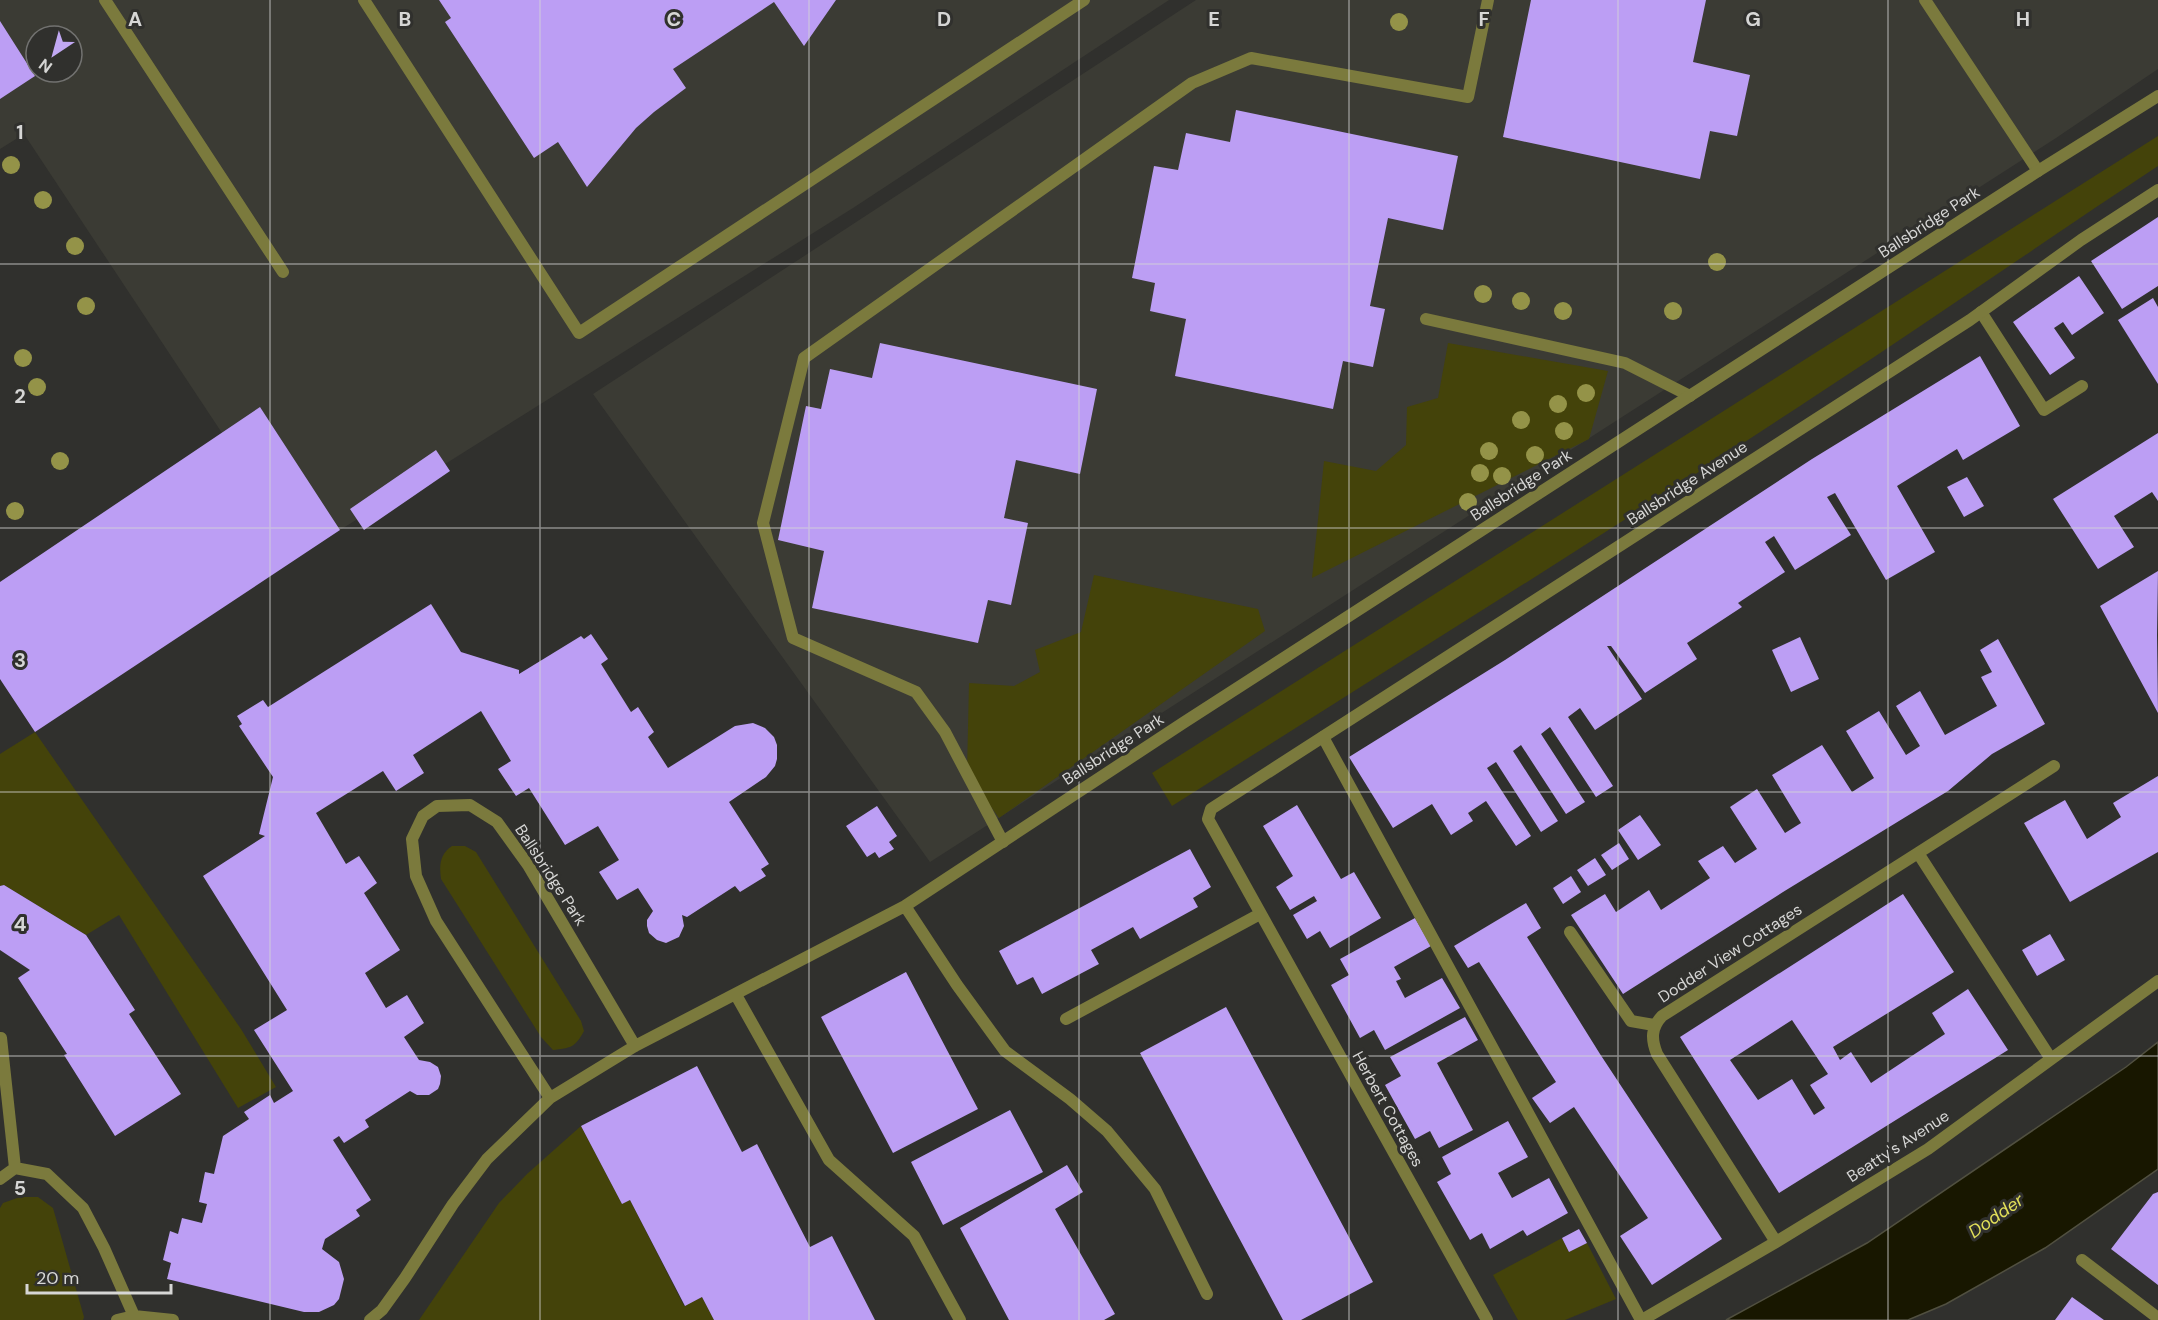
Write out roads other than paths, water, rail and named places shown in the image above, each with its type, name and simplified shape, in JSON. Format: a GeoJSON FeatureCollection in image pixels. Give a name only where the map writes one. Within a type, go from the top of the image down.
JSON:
{"type":"FeatureCollection","features":[{"type":"Feature","properties":{"kind":"street"},"geometry":{"type":"LineString","coordinates":[[105,0],[283,272]]}},
{"type":"Feature","properties":{"kind":"street"},"geometry":{"type":"LineString","coordinates":[[364,0],[579,333],[1084,0]]}},
{"type":"Feature","properties":{"kind":"street"},"geometry":{"type":"LineString","coordinates":[[1003,842],[945,732],[916,692],[793,638],[763,523],[804,357],[1192,83],[1251,58],[1468,97],[1488,0]]}},
{"type":"Feature","properties":{"kind":"street"},"geometry":{"type":"LineString","coordinates":[[1925,0],[2038,171]]}},
{"type":"Feature","properties":{"kind":"street","name":"Ballsbridge Park"},"geometry":{"type":"LineString","coordinates":[[370,1320],[382,1310],[453,1204],[487,1159],[550,1098],[635,1046],[905,906],[1213,704],[2038,171],[2158,96]]}},
{"type":"Feature","properties":{"kind":"street","name":"Ballsbridge Avenue"},"geometry":{"type":"LineString","coordinates":[[1229,796],[1981,312],[2081,240],[2158,190]]}},
{"type":"Feature","properties":{"kind":"street"},"geometry":{"type":"LineString","coordinates":[[1981,312],[2044,410],[2082,386]]}},
{"type":"Feature","properties":{"kind":"street"},"geometry":{"type":"LineString","coordinates":[[1426,319],[1625,363],[1690,396]]}},
{"type":"Feature","properties":{"kind":"street"},"geometry":{"type":"LineString","coordinates":[[1323,737],[1641,1320]]}},
{"type":"Feature","properties":{"kind":"street","name":"Dodder View Cottages"},"geometry":{"type":"LineString","coordinates":[[1776,1242],[1657,1054],[1652,1042],[1654,1025],[1662,1016],[2054,766]]}},
{"type":"Feature","properties":{"kind":"street","name":"Herbert Cottages"},"geometry":{"type":"LineString","coordinates":[[1229,796],[1211,809],[1208,819],[1487,1320]]}},
{"type":"Feature","properties":{"kind":"street","name":"Ballsbridge Park"},"geometry":{"type":"LineString","coordinates":[[550,1098],[436,921],[416,876],[412,839],[423,816],[437,806],[470,806],[497,822],[528,865],[635,1046]]}},
{"type":"Feature","properties":{"kind":"street"},"geometry":{"type":"LineString","coordinates":[[1918,853],[2051,1059]]}},
{"type":"Feature","properties":{"kind":"street"},"geometry":{"type":"LineString","coordinates":[[905,906],[1005,1052],[1070,1099],[1107,1131],[1155,1189],[1206,1294]]}},
{"type":"Feature","properties":{"kind":"street"},"geometry":{"type":"LineString","coordinates":[[1066,1019],[1260,915]]}},
{"type":"Feature","properties":{"kind":"street"},"geometry":{"type":"LineString","coordinates":[[1570,932],[1631,1021],[1654,1025]]}},
{"type":"Feature","properties":{"kind":"street","name":"Beatty's Avenue"},"geometry":{"type":"LineString","coordinates":[[1641,1320],[1776,1242],[1928,1149],[2158,981]]}},
{"type":"Feature","properties":{"kind":"street"},"geometry":{"type":"LineString","coordinates":[[736,995],[829,1160],[914,1236],[960,1320]]}},
{"type":"Feature","properties":{"kind":"street"},"geometry":{"type":"LineString","coordinates":[[1,1038],[15,1168]]}},
{"type":"Feature","properties":{"kind":"street"},"geometry":{"type":"LineString","coordinates":[[0,1179],[15,1168],[47,1174],[83,1208],[104,1248],[134,1316]]}},
{"type":"Feature","properties":{"kind":"street"},"geometry":{"type":"LineString","coordinates":[[2082,1260],[2158,1318]]}},
{"type":"Feature","properties":{"kind":"street"},"geometry":{"type":"LineString","coordinates":[[117,1320],[134,1316],[173,1320]]}},
{"type":"Feature","properties":{"kind":"water","name":"Dodder"},"geometry":{"type":"Polygon","coordinates":[[[2158,1042],[2158,1169],[2045,1248],[1946,1304],[1908,1320],[1726,1320],[1867,1243],[2126,1067],[2158,1042]]]}}]}
